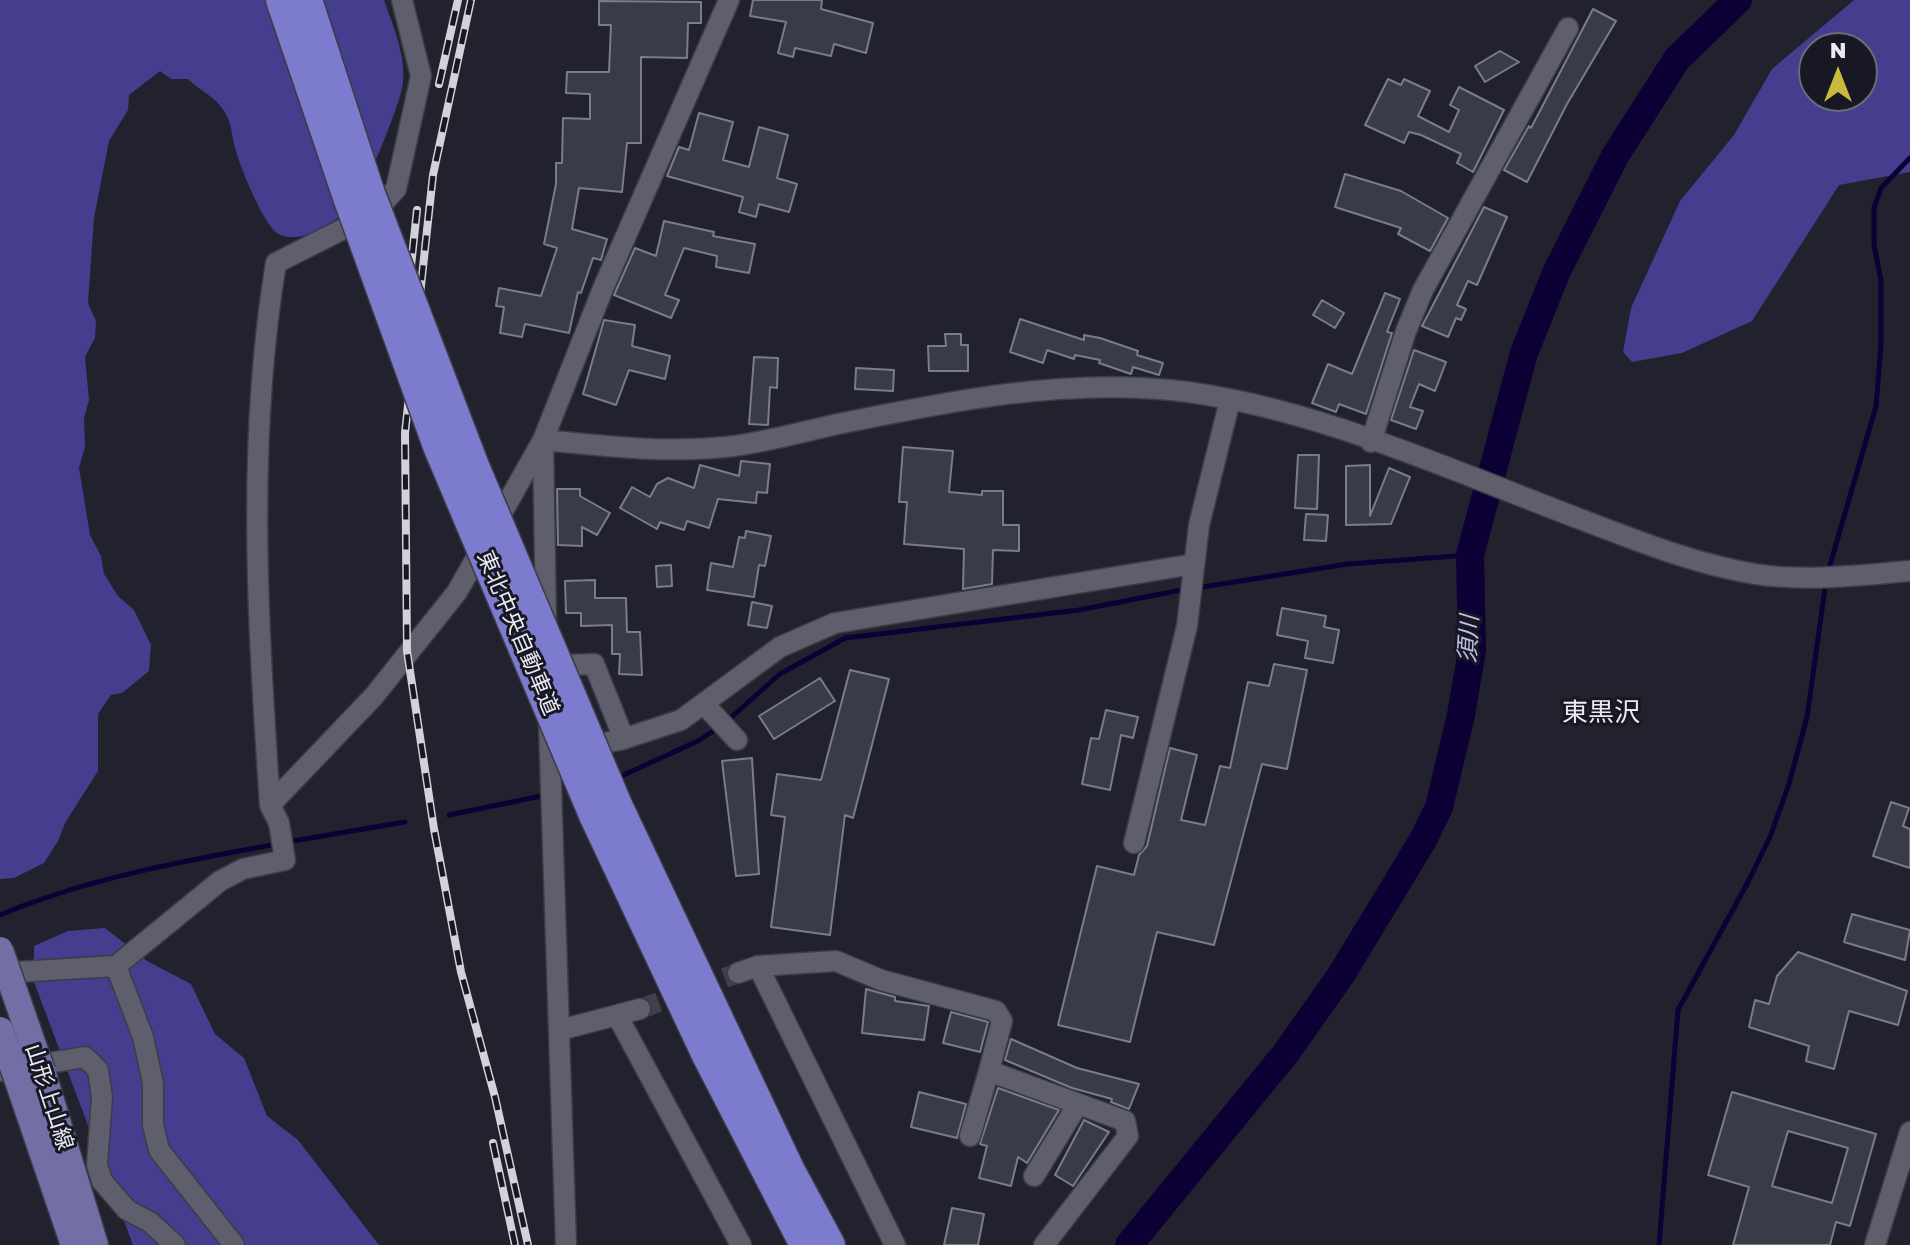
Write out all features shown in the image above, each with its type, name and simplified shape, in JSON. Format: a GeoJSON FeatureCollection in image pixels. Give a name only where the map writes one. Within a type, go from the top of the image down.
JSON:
{"type":"FeatureCollection","features":[{"type":"Feature","properties":{"kind":"highway","name":"東北中央自動車道"},"geometry":{"type":"LineString","coordinates":[[281,0],[359,196],[474,466],[606,810],[707,1055],[805,1245]]}},
{"type":"Feature","properties":{"kind":"highway","name":"東北中央自動車道"},"geometry":{"type":"LineString","coordinates":[[307,0],[359,196]]}},
{"type":"Feature","properties":{"kind":"highway","name":"東北中央自動車道"},"geometry":{"type":"LineString","coordinates":[[606,810],[722,1030],[830,1245]]}},
{"type":"Feature","properties":{"kind":"main road","name":"山形上山線"},"geometry":{"type":"LineString","coordinates":[[0,950],[20,1073],[74,1245]]}},
{"type":"Feature","properties":{"kind":"main road","name":"山形上山線"},"geometry":{"type":"LineString","coordinates":[[0,1030],[95,1245]]}},
{"type":"Feature","properties":{"kind":"street"},"geometry":{"type":"LineString","coordinates":[[0,973],[116,966],[220,881],[243,869],[285,860],[275,814],[259,640],[257,522],[259,420],[276,263],[373,214],[396,189],[421,76],[417,48],[402,0]]}},
{"type":"Feature","properties":{"kind":"street"},"geometry":{"type":"LineString","coordinates":[[275,814],[457,592],[543,440],[604,286],[729,0]]}},
{"type":"Feature","properties":{"kind":"street"},"geometry":{"type":"LineString","coordinates":[[1371,442],[1406,331],[1423,290],[1568,28]]}},
{"type":"Feature","properties":{"kind":"street"},"geometry":{"type":"LineString","coordinates":[[543,440],[663,452],[730,446],[901,411],[1035,390],[1131,388],[1230,400],[1371,442],[1659,549],[1718,567],[1760,575],[1838,577],[1910,571]]}},
{"type":"Feature","properties":{"kind":"street"},"geometry":{"type":"LineString","coordinates":[[1134,843],[1187,626],[1199,525],[1230,400]]}},
{"type":"Feature","properties":{"kind":"street"},"geometry":{"type":"LineString","coordinates":[[543,440],[551,812],[566,1245]]}},
{"type":"Feature","properties":{"kind":"street"},"geometry":{"type":"LineString","coordinates":[[550,758],[624,739],[708,708],[780,647],[835,623],[1193,571]]}},
{"type":"Feature","properties":{"kind":"street"},"geometry":{"type":"LineString","coordinates":[[547,666],[594,664],[624,739]]}},
{"type":"Feature","properties":{"kind":"street"},"geometry":{"type":"LineString","coordinates":[[708,708],[736,739]]}},
{"type":"Feature","properties":{"kind":"street"},"geometry":{"type":"LineString","coordinates":[[738,973],[758,966],[836,961],[881,980],[996,1011],[1002,1021],[970,1136]]}},
{"type":"Feature","properties":{"kind":"street"},"geometry":{"type":"LineString","coordinates":[[116,966],[143,1037],[153,1083],[153,1125],[159,1150],[234,1245]]}},
{"type":"Feature","properties":{"kind":"street"},"geometry":{"type":"LineString","coordinates":[[758,966],[895,1245]]}},
{"type":"Feature","properties":{"kind":"street"},"geometry":{"type":"LineString","coordinates":[[560,1030],[640,1009]]}},
{"type":"Feature","properties":{"kind":"street"},"geometry":{"type":"LineString","coordinates":[[618,1017],[741,1245]]}},
{"type":"Feature","properties":{"kind":"street"},"geometry":{"type":"LineString","coordinates":[[20,1073],[85,1057],[98,1070],[102,1097],[97,1165],[102,1181],[127,1210],[150,1222],[175,1245]]}},
{"type":"Feature","properties":{"kind":"street"},"geometry":{"type":"LineString","coordinates":[[989,1071],[1125,1121],[1128,1136],[1044,1245]]}},
{"type":"Feature","properties":{"kind":"street"},"geometry":{"type":"LineString","coordinates":[[1034,1176],[1078,1104]]}},
{"type":"Feature","properties":{"kind":"street"},"geometry":{"type":"LineString","coordinates":[[1875,1245],[1902,1189],[1910,1132]]}},
{"type":"Feature","properties":{"kind":"shaded area"},"geometry":{"type":"Polygon","coordinates":[[[0,0],[384,0],[403,62],[403,83],[391,123],[358,196],[333,221],[298,237],[277,233],[265,218],[234,146],[227,116],[212,97],[188,79],[171,79],[160,71],[129,95],[128,110],[109,141],[94,218],[88,303],[96,321],[95,338],[85,357],[89,400],[84,418],[85,447],[79,468],[90,535],[101,556],[104,574],[118,596],[134,610],[151,645],[149,671],[122,693],[111,695],[98,714],[98,771],[44,863],[14,878],[0,879],[0,0]]]}},
{"type":"Feature","properties":{"kind":"shaded area"},"geometry":{"type":"Polygon","coordinates":[[[1854,0],[1910,0],[1910,172],[1839,185],[1752,321],[1682,353],[1632,362],[1623,352],[1631,308],[1680,201],[1734,135],[1772,69],[1798,47],[1798,112],[1878,112],[1878,32],[1816,32],[1854,0]]]}},
{"type":"Feature","properties":{"kind":"shaded area"},"geometry":{"type":"Polygon","coordinates":[[[105,928],[147,961],[191,984],[215,1034],[244,1058],[267,1116],[298,1140],[379,1245],[133,1245],[34,982],[34,946],[68,931],[105,928]]]}},
{"type":"Feature","properties":{"kind":"building"},"geometry":{"type":"Polygon","coordinates":[[[753,0],[822,0],[821,9],[873,23],[866,53],[834,44],[831,56],[795,48],[793,57],[778,53],[786,22],[750,16],[753,0]]]}},
{"type":"Feature","properties":{"kind":"building"},"geometry":{"type":"Polygon","coordinates":[[[599,1],[701,2],[701,23],[688,23],[687,58],[641,57],[641,143],[627,143],[622,192],[579,188],[572,229],[607,239],[601,260],[593,258],[581,293],[578,292],[569,333],[525,324],[522,337],[500,333],[504,307],[496,306],[499,288],[541,296],[557,248],[544,244],[556,184],[556,163],[562,163],[563,118],[590,119],[590,94],[566,93],[567,72],[609,72],[611,25],[599,25],[599,1]]]}},
{"type":"Feature","properties":{"kind":"building"},"geometry":{"type":"Polygon","coordinates":[[[1593,9],[1616,21],[1567,104],[1527,182],[1504,170],[1529,126],[1531,128],[1593,9]]]}},
{"type":"Feature","properties":{"kind":"building"},"geometry":{"type":"Polygon","coordinates":[[[1500,51],[1519,62],[1485,82],[1475,66],[1500,51]]]}},
{"type":"Feature","properties":{"kind":"building"},"geometry":{"type":"Polygon","coordinates":[[[1388,79],[1401,85],[1404,79],[1430,91],[1418,116],[1449,132],[1459,110],[1450,105],[1459,87],[1504,110],[1473,172],[1457,163],[1461,154],[1421,135],[1409,132],[1404,143],[1365,125],[1388,79]]]}},
{"type":"Feature","properties":{"kind":"building"},"geometry":{"type":"Polygon","coordinates":[[[699,113],[733,122],[723,160],[749,167],[759,127],[788,135],[777,178],[797,184],[789,212],[759,204],[756,217],[739,212],[743,197],[667,176],[679,147],[689,150],[699,113]]]}},
{"type":"Feature","properties":{"kind":"building"},"geometry":{"type":"Polygon","coordinates":[[[1345,174],[1401,191],[1448,218],[1430,251],[1398,234],[1401,228],[1335,207],[1345,174]]]}},
{"type":"Feature","properties":{"kind":"building"},"geometry":{"type":"Polygon","coordinates":[[[1484,207],[1507,217],[1477,285],[1468,281],[1457,305],[1466,309],[1461,320],[1456,318],[1448,337],[1422,326],[1484,207]]]}},
{"type":"Feature","properties":{"kind":"building"},"geometry":{"type":"Polygon","coordinates":[[[664,221],[714,232],[713,236],[755,244],[749,273],[716,267],[717,256],[684,248],[665,295],[679,300],[671,318],[614,295],[635,248],[656,256],[664,221]]]}},
{"type":"Feature","properties":{"kind":"building"},"geometry":{"type":"Polygon","coordinates":[[[1385,293],[1400,299],[1387,332],[1392,333],[1366,414],[1339,404],[1336,412],[1312,403],[1328,364],[1352,374],[1385,293]]]}},
{"type":"Feature","properties":{"kind":"building"},"geometry":{"type":"Polygon","coordinates":[[[1322,300],[1344,313],[1335,328],[1313,315],[1322,300]]]}},
{"type":"Feature","properties":{"kind":"building"},"geometry":{"type":"Polygon","coordinates":[[[1020,319],[1084,340],[1084,335],[1100,338],[1138,351],[1137,355],[1163,363],[1159,375],[1133,367],[1131,374],[1099,363],[1100,360],[1075,355],[1074,359],[1047,350],[1043,363],[1010,352],[1020,319]]]}},
{"type":"Feature","properties":{"kind":"building"},"geometry":{"type":"Polygon","coordinates":[[[604,320],[635,325],[632,346],[670,356],[665,379],[629,370],[616,405],[583,394],[604,320]]]}},
{"type":"Feature","properties":{"kind":"building"},"geometry":{"type":"Polygon","coordinates":[[[945,334],[961,334],[961,345],[968,345],[968,371],[929,371],[928,346],[946,346],[945,334]]]}},
{"type":"Feature","properties":{"kind":"building"},"geometry":{"type":"Polygon","coordinates":[[[1414,350],[1446,362],[1435,391],[1419,384],[1410,407],[1423,411],[1416,429],[1391,420],[1414,350]]]}},
{"type":"Feature","properties":{"kind":"building"},"geometry":{"type":"Polygon","coordinates":[[[754,357],[778,358],[777,388],[770,387],[768,425],[749,424],[754,357]]]}},
{"type":"Feature","properties":{"kind":"building"},"geometry":{"type":"Polygon","coordinates":[[[856,368],[894,370],[893,391],[855,389],[856,368]]]}},
{"type":"Feature","properties":{"kind":"building"},"geometry":{"type":"Polygon","coordinates":[[[903,447],[953,451],[949,492],[982,495],[982,491],[1003,491],[1003,525],[1019,525],[1019,551],[993,550],[992,584],[963,589],[964,549],[904,544],[907,502],[899,502],[903,447]]]}},
{"type":"Feature","properties":{"kind":"building"},"geometry":{"type":"Polygon","coordinates":[[[1298,455],[1319,455],[1317,509],[1295,508],[1298,455]]]}},
{"type":"Feature","properties":{"kind":"building"},"geometry":{"type":"Polygon","coordinates":[[[741,461],[770,464],[767,493],[757,492],[756,503],[718,499],[709,528],[687,521],[684,530],[660,522],[657,529],[620,508],[632,487],[650,497],[657,484],[668,478],[694,488],[700,465],[739,476],[741,461]]]}},
{"type":"Feature","properties":{"kind":"building"},"geometry":{"type":"Polygon","coordinates":[[[1370,465],[1370,516],[1389,468],[1410,477],[1391,524],[1346,525],[1346,466],[1370,465]]]}},
{"type":"Feature","properties":{"kind":"building"},"geometry":{"type":"Polygon","coordinates":[[[557,489],[580,489],[580,496],[610,513],[597,535],[582,527],[582,546],[558,545],[557,489]]]}},
{"type":"Feature","properties":{"kind":"building"},"geometry":{"type":"Polygon","coordinates":[[[1306,514],[1328,515],[1326,541],[1304,540],[1306,514]]]}},
{"type":"Feature","properties":{"kind":"building"},"geometry":{"type":"Polygon","coordinates":[[[746,531],[771,536],[765,566],[759,565],[754,597],[707,590],[711,563],[733,567],[739,537],[745,538],[746,531]]]}},
{"type":"Feature","properties":{"kind":"building"},"geometry":{"type":"Polygon","coordinates":[[[671,565],[672,586],[657,587],[656,566],[671,565]]]}},
{"type":"Feature","properties":{"kind":"building"},"geometry":{"type":"Polygon","coordinates":[[[595,580],[595,598],[626,598],[627,632],[640,632],[642,675],[619,674],[620,654],[612,654],[612,625],[581,626],[581,613],[566,613],[565,581],[595,580]]]}},
{"type":"Feature","properties":{"kind":"building"},"geometry":{"type":"Polygon","coordinates":[[[752,602],[772,606],[767,628],[748,625],[752,602]]]}},
{"type":"Feature","properties":{"kind":"building"},"geometry":{"type":"Polygon","coordinates":[[[1282,608],[1326,616],[1324,627],[1339,630],[1333,663],[1305,658],[1308,641],[1277,635],[1282,608]]]}},
{"type":"Feature","properties":{"kind":"building"},"geometry":{"type":"Polygon","coordinates":[[[1274,664],[1307,670],[1287,769],[1262,764],[1214,945],[1157,932],[1130,1042],[1058,1025],[1097,866],[1134,875],[1139,855],[1147,846],[1170,748],[1197,755],[1181,820],[1205,825],[1220,766],[1230,768],[1248,682],[1269,686],[1274,664]]]}},
{"type":"Feature","properties":{"kind":"building"},"geometry":{"type":"Polygon","coordinates":[[[850,670],[889,679],[853,818],[845,815],[830,935],[771,927],[785,817],[771,815],[777,774],[821,780],[850,670]]]}},
{"type":"Feature","properties":{"kind":"building"},"geometry":{"type":"Polygon","coordinates":[[[820,678],[835,701],[774,739],[759,716],[820,678]]]}},
{"type":"Feature","properties":{"kind":"building"},"geometry":{"type":"Polygon","coordinates":[[[1106,710],[1138,717],[1133,738],[1121,735],[1110,790],[1082,784],[1091,738],[1099,739],[1106,710]]]}},
{"type":"Feature","properties":{"kind":"building"},"geometry":{"type":"Polygon","coordinates":[[[752,758],[759,874],[736,876],[722,761],[752,758]]]}},
{"type":"Feature","properties":{"kind":"building"},"geometry":{"type":"Polygon","coordinates":[[[1891,802],[1909,808],[1903,826],[1910,829],[1910,868],[1873,856],[1891,802]]]}},
{"type":"Feature","properties":{"kind":"building"},"geometry":{"type":"Polygon","coordinates":[[[1852,914],[1910,930],[1905,960],[1844,942],[1852,914]]]}},
{"type":"Feature","properties":{"kind":"building"},"geometry":{"type":"Polygon","coordinates":[[[1798,952],[1907,991],[1898,1025],[1849,1011],[1834,1069],[1806,1061],[1809,1046],[1749,1027],[1755,1000],[1769,1004],[1777,976],[1798,952]]]}},
{"type":"Feature","properties":{"kind":"building"},"geometry":{"type":"Polygon","coordinates":[[[866,989],[895,997],[895,1001],[929,1006],[924,1040],[862,1033],[866,989]]]}},
{"type":"Feature","properties":{"kind":"building"},"geometry":{"type":"Polygon","coordinates":[[[951,1012],[988,1022],[980,1052],[943,1043],[951,1012]]]}},
{"type":"Feature","properties":{"kind":"building"},"geometry":{"type":"Polygon","coordinates":[[[1011,1039],[1077,1068],[1139,1084],[1129,1109],[1111,1102],[1112,1099],[1072,1088],[1005,1060],[1011,1039]]]}},
{"type":"Feature","properties":{"kind":"building"},"geometry":{"type":"Polygon","coordinates":[[[998,1088],[1059,1110],[1027,1163],[1018,1157],[1011,1186],[979,1178],[987,1146],[980,1144],[998,1088]]]}},
{"type":"Feature","properties":{"kind":"building"},"geometry":{"type":"Polygon","coordinates":[[[919,1092],[966,1104],[957,1138],[911,1127],[919,1092]]]}},
{"type":"Feature","properties":{"kind":"building"},"geometry":{"type":"Polygon","coordinates":[[[1732,1092],[1876,1134],[1850,1226],[1836,1222],[1830,1245],[1733,1245],[1749,1187],[1708,1175],[1732,1092]],[[1788,1131],[1772,1186],[1832,1203],[1848,1148],[1788,1131]]]}},
{"type":"Feature","properties":{"kind":"building"},"geometry":{"type":"Polygon","coordinates":[[[1084,1120],[1109,1132],[1073,1186],[1055,1175],[1084,1120]]]}},
{"type":"Feature","properties":{"kind":"building"},"geometry":{"type":"Polygon","coordinates":[[[952,1208],[984,1214],[978,1245],[944,1245],[952,1208]]]}},
{"type":"Feature","properties":{"kind":"waterway","name":"須川"},"geometry":{"type":"LineString","coordinates":[[1129,1245],[1286,1053],[1341,975],[1423,840],[1439,807],[1461,715],[1472,650],[1470,555],[1524,353],[1556,273],[1615,156],[1677,59],[1738,0]]}},
{"type":"Feature","properties":{"kind":"waterway"},"geometry":{"type":"LineString","coordinates":[[1828,572],[1876,406],[1881,345],[1881,280],[1874,245],[1874,208],[1881,188],[1910,158]]}},
{"type":"Feature","properties":{"kind":"waterway"},"geometry":{"type":"LineString","coordinates":[[1196,588],[1348,564],[1470,555]]}},
{"type":"Feature","properties":{"kind":"waterway"},"geometry":{"type":"LineString","coordinates":[[1659,1245],[1678,1010],[1748,882],[1770,837],[1789,784],[1807,717],[1826,581]]}},
{"type":"Feature","properties":{"kind":"waterway"},"geometry":{"type":"LineString","coordinates":[[727,721],[780,674],[845,638],[1079,610],[1186,589]]}},
{"type":"Feature","properties":{"kind":"waterway"},"geometry":{"type":"LineString","coordinates":[[617,778],[698,741],[719,727]]}},
{"type":"Feature","properties":{"kind":"waterway"},"geometry":{"type":"LineString","coordinates":[[449,815],[546,795]]}},
{"type":"Feature","properties":{"kind":"waterway"},"geometry":{"type":"LineString","coordinates":[[287,842],[405,822]]}},
{"type":"Feature","properties":{"kind":"waterway"},"geometry":{"type":"LineString","coordinates":[[0,915],[102,881],[277,844]]}},
{"type":"Feature","properties":{"kind":"tunnel"},"geometry":{"type":"LineString","coordinates":[[640,1009],[738,973]]}},
{"type":"Feature","properties":{"kind":"railway"},"geometry":{"type":"LineString","coordinates":[[439,84],[458,0]]}},
{"type":"Feature","properties":{"kind":"railway"},"geometry":{"type":"LineString","coordinates":[[471,0],[433,175],[405,433],[407,651],[434,829],[461,972],[495,1097],[528,1245]]}},
{"type":"Feature","properties":{"kind":"railway"},"geometry":{"type":"LineString","coordinates":[[406,313],[417,210]]}},
{"type":"Feature","properties":{"kind":"railway"},"geometry":{"type":"LineString","coordinates":[[493,1143],[515,1245]]}},
{"type":"Feature","properties":{"kind":"district","name":"東黒沢"},"geometry":{"type":"Point","coordinates":[1601,713]}}]}
